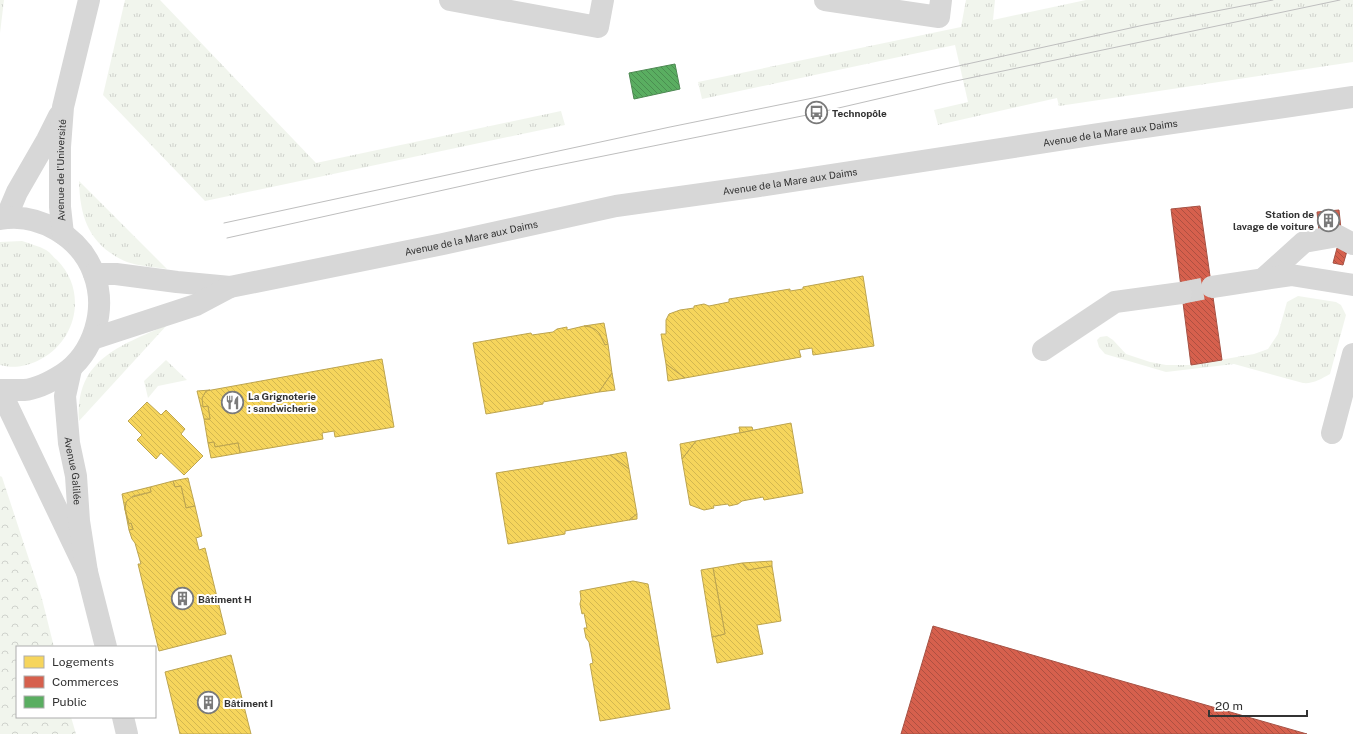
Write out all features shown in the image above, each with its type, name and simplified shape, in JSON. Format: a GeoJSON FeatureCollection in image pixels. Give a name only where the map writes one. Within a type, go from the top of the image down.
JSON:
{"type":"FeatureCollection","features":[{"type":"Feature","properties":{"kind":"street","name":"Avenue de l'Université"},"geometry":{"type":"LineString","coordinates":[[64,234],[60,206],[60,147],[63,107],[89,0]]}},
{"type":"Feature","properties":{"kind":"street"},"geometry":{"type":"LineString","coordinates":[[450,0],[598,27],[603,0]]}},
{"type":"Feature","properties":{"kind":"street"},"geometry":{"type":"LineString","coordinates":[[825,0],[939,17],[941,0]]}},
{"type":"Feature","properties":{"kind":"street","name":"Avenue de la Mare aux Daims"},"geometry":{"type":"LineString","coordinates":[[92,339],[196,305],[230,287],[443,244],[616,206],[1353,97]]}},
{"type":"Feature","properties":{"kind":"street","name":"Avenue de l'Université"},"geometry":{"type":"LineString","coordinates":[[3,219],[16,192],[47,140],[63,107]]}},
{"type":"Feature","properties":{"kind":"street"},"geometry":{"type":"LineString","coordinates":[[0,390],[25,390],[50,383],[71,369],[83,355],[92,339],[98,318],[99,296],[94,274],[82,252],[64,234],[46,224],[27,219],[3,219]]}},
{"type":"Feature","properties":{"kind":"street"},"geometry":{"type":"LineString","coordinates":[[1263,279],[1304,242],[1338,236],[1353,244]]}},
{"type":"Feature","properties":{"kind":"street","name":"Avenue de la Mare aux Daims"},"geometry":{"type":"LineString","coordinates":[[94,274],[116,274],[230,287]]}},
{"type":"Feature","properties":{"kind":"street"},"geometry":{"type":"LineString","coordinates":[[1212,287],[1291,275],[1353,285]]}},
{"type":"Feature","properties":{"kind":"street"},"geometry":{"type":"LineString","coordinates":[[1043,350],[1115,302],[1181,293]]}},
{"type":"Feature","properties":{"kind":"street"},"geometry":{"type":"LineString","coordinates":[[1332,433],[1353,354]]}},
{"type":"Feature","properties":{"kind":"street","name":"Avenue Galilée"},"geometry":{"type":"LineString","coordinates":[[71,369],[65,396],[69,443],[76,476],[79,520],[87,572],[106,646]]}},
{"type":"Feature","properties":{"kind":"street","name":"Avenue Galilée"},"geometry":{"type":"LineString","coordinates":[[0,390],[87,572]]}},
{"type":"Feature","properties":{"kind":"street"},"geometry":{"type":"LineString","coordinates":[[123,718],[127,734]]}},
{"type":"Feature","properties":{"kind":"green space"},"geometry":{"type":"Polygon","coordinates":[[[0,0],[4,0],[0,33],[0,0]]]}},
{"type":"Feature","properties":{"kind":"green space"},"geometry":{"type":"Polygon","coordinates":[[[125,0],[160,0],[316,163],[561,111],[565,125],[205,201],[103,95],[125,0]]]}},
{"type":"Feature","properties":{"kind":"green space"},"geometry":{"type":"Polygon","coordinates":[[[966,0],[995,0],[993,20],[1086,0],[1353,0],[1353,62],[1059,106],[1057,98],[938,125],[934,110],[968,102],[955,45],[702,99],[698,82],[961,27],[966,0]]]}},
{"type":"Feature","properties":{"kind":"green space"},"geometry":{"type":"Polygon","coordinates":[[[79,181],[167,269],[127,262],[104,248],[90,230],[85,219],[79,181]]]}},
{"type":"Feature","properties":{"kind":"green space"},"geometry":{"type":"Polygon","coordinates":[[[22,241],[47,251],[57,260],[66,272],[72,285],[75,299],[74,313],[70,327],[54,350],[32,363],[16,367],[5,366],[0,365],[0,242],[22,241]]]}},
{"type":"Feature","properties":{"kind":"green space"},"geometry":{"type":"Polygon","coordinates":[[[1298,296],[1336,302],[1341,305],[1346,315],[1330,374],[1310,383],[1303,383],[1234,364],[1166,372],[1105,354],[1099,347],[1097,340],[1100,337],[1107,336],[1113,340],[1126,354],[1150,362],[1166,365],[1191,365],[1254,354],[1268,349],[1278,334],[1287,302],[1298,296]]]}},
{"type":"Feature","properties":{"kind":"green space"},"geometry":{"type":"Polygon","coordinates":[[[167,325],[79,421],[80,400],[84,383],[93,369],[117,348],[167,325]]]}},
{"type":"Feature","properties":{"kind":"green space"},"geometry":{"type":"Polygon","coordinates":[[[166,360],[187,380],[158,386],[148,398],[144,381],[166,360]]]}},
{"type":"Feature","properties":{"kind":"green space"},"geometry":{"type":"Polygon","coordinates":[[[0,476],[2,477],[42,599],[54,646],[16,646],[16,718],[71,718],[76,734],[0,734],[0,476]]]}},
{"type":"Feature","properties":{"kind":"building: Logements"},"geometry":{"type":"Polygon","coordinates":[[[863,276],[874,346],[813,355],[812,348],[799,350],[801,357],[685,378],[666,364],[661,334],[666,334],[666,320],[669,314],[704,304],[709,306],[729,302],[729,299],[790,289],[790,291],[803,289],[803,287],[863,276]]]}},
{"type":"Feature","properties":{"kind":"building: Logements"},"geometry":{"type":"Polygon","coordinates":[[[604,323],[608,344],[605,345],[596,330],[584,326],[604,323]]]}},
{"type":"Feature","properties":{"kind":"building: Logements"},"geometry":{"type":"Polygon","coordinates":[[[584,326],[596,330],[605,345],[608,344],[612,373],[599,392],[486,414],[473,343],[531,333],[532,335],[553,332],[557,329],[567,327],[567,330],[584,326]]]}},
{"type":"Feature","properties":{"kind":"building: Logements"},"geometry":{"type":"Polygon","coordinates":[[[382,359],[394,427],[335,437],[334,431],[322,433],[323,439],[240,453],[238,443],[215,447],[214,442],[208,443],[204,419],[210,419],[208,406],[203,407],[201,402],[206,391],[382,359]]]}},
{"type":"Feature","properties":{"kind":"building: Logements"},"geometry":{"type":"Polygon","coordinates":[[[666,364],[685,378],[668,381],[666,364]]]}},
{"type":"Feature","properties":{"kind":"building: Logements"},"geometry":{"type":"Polygon","coordinates":[[[612,373],[615,390],[599,392],[612,373]]]}},
{"type":"Feature","properties":{"kind":"building: Logements"},"geometry":{"type":"Polygon","coordinates":[[[210,390],[206,391],[202,398],[203,407],[208,406],[210,419],[204,419],[197,391],[210,390]]]}},
{"type":"Feature","properties":{"kind":"building: Logements"},"geometry":{"type":"Polygon","coordinates":[[[147,402],[161,415],[166,410],[185,429],[181,434],[203,456],[184,475],[161,453],[156,459],[137,440],[142,435],[128,421],[147,402]]]}},
{"type":"Feature","properties":{"kind":"building: Logements"},"geometry":{"type":"Polygon","coordinates":[[[791,423],[803,493],[764,500],[763,497],[742,501],[738,504],[729,506],[728,504],[713,506],[714,508],[704,510],[690,505],[682,459],[696,441],[791,423]]]}},
{"type":"Feature","properties":{"kind":"building: Logements"},"geometry":{"type":"Polygon","coordinates":[[[739,427],[752,427],[753,430],[740,433],[739,427]]]}},
{"type":"Feature","properties":{"kind":"building: Logements"},"geometry":{"type":"Polygon","coordinates":[[[696,441],[682,459],[680,444],[696,441]]]}},
{"type":"Feature","properties":{"kind":"building: Logements"},"geometry":{"type":"Polygon","coordinates":[[[214,442],[215,447],[238,443],[240,453],[211,458],[208,443],[214,442]]]}},
{"type":"Feature","properties":{"kind":"building: Logements"},"geometry":{"type":"Polygon","coordinates":[[[626,452],[629,469],[610,455],[626,452]]]}},
{"type":"Feature","properties":{"kind":"building: Logements"},"geometry":{"type":"Polygon","coordinates":[[[610,455],[629,469],[637,514],[629,520],[565,531],[565,534],[508,544],[496,473],[610,455]]]}},
{"type":"Feature","properties":{"kind":"building: Logements"},"geometry":{"type":"Polygon","coordinates":[[[188,478],[195,506],[186,508],[181,486],[175,487],[173,481],[188,478]]]}},
{"type":"Feature","properties":{"kind":"building: Logements","name":"Bâtiment H"},"geometry":{"type":"Polygon","coordinates":[[[173,481],[175,487],[181,486],[186,508],[195,506],[202,536],[196,538],[199,550],[205,548],[226,634],[159,651],[138,564],[141,564],[135,543],[129,530],[133,529],[131,523],[129,524],[125,509],[126,502],[129,498],[151,492],[150,487],[173,481]]]}},
{"type":"Feature","properties":{"kind":"building: Logements"},"geometry":{"type":"Polygon","coordinates":[[[150,487],[151,492],[133,496],[126,502],[125,509],[129,524],[131,523],[133,529],[129,530],[122,494],[150,487]]]}},
{"type":"Feature","properties":{"kind":"building: Logements"},"geometry":{"type":"Polygon","coordinates":[[[637,514],[637,519],[629,520],[637,514]]]}},
{"type":"Feature","properties":{"kind":"building: Logements"},"geometry":{"type":"Polygon","coordinates":[[[772,561],[772,566],[748,570],[742,563],[772,561]]]}},
{"type":"Feature","properties":{"kind":"building: Logements"},"geometry":{"type":"Polygon","coordinates":[[[742,563],[748,570],[772,566],[781,621],[757,625],[763,654],[717,663],[712,637],[725,634],[713,568],[742,563]]]}},
{"type":"Feature","properties":{"kind":"building: Logements"},"geometry":{"type":"Polygon","coordinates":[[[713,568],[725,634],[712,637],[701,570],[713,568]]]}},
{"type":"Feature","properties":{"kind":"building: Logements"},"geometry":{"type":"Polygon","coordinates":[[[633,581],[648,584],[670,709],[600,721],[590,664],[593,663],[589,642],[586,638],[584,628],[587,628],[584,613],[582,614],[580,604],[580,591],[633,581]]]}},
{"type":"Feature","properties":{"kind":"building: Logements","name":"Bâtiment I"},"geometry":{"type":"Polygon","coordinates":[[[231,655],[251,734],[180,734],[165,672],[231,655]]]}},
{"type":"Feature","properties":{"kind":"building: Commerces"},"geometry":{"type":"Polygon","coordinates":[[[1200,206],[1222,360],[1191,365],[1171,209],[1200,206]]]}},
{"type":"Feature","properties":{"kind":"building: Commerces","name":"Station de lavage de voiture"},"geometry":{"type":"Polygon","coordinates":[[[1339,210],[1341,229],[1319,231],[1317,212],[1339,210]]]}},
{"type":"Feature","properties":{"kind":"building: Commerces"},"geometry":{"type":"Polygon","coordinates":[[[1337,248],[1347,251],[1343,265],[1333,263],[1337,248]]]}},
{"type":"Feature","properties":{"kind":"building: Commerces"},"geometry":{"type":"Polygon","coordinates":[[[933,626],[1087,671],[1307,734],[901,734],[933,626]]]}},
{"type":"Feature","properties":{"kind":"building: Public"},"geometry":{"type":"Polygon","coordinates":[[[675,64],[680,89],[634,99],[629,73],[675,64]]]}},
{"type":"Feature","properties":{"kind":"tunnel"},"geometry":{"type":"LineString","coordinates":[[1181,293],[1212,287]]}},
{"type":"Feature","properties":{"kind":"tram line"},"geometry":{"type":"LineString","coordinates":[[224,223],[670,127],[813,98],[1144,25],[1273,0]]}},
{"type":"Feature","properties":{"kind":"tram line"},"geometry":{"type":"LineString","coordinates":[[227,238],[534,170],[817,113],[946,83],[1340,0]]}},
{"type":"Feature","properties":{"kind":"place","name":"Technopôle"},"geometry":{"type":"Point","coordinates":[817,113]}},
{"type":"Feature","properties":{"kind":"place","name":"Station de lavage de voiture"},"geometry":{"type":"Point","coordinates":[1329,220]}},
{"type":"Feature","properties":{"kind":"place","name":"La Grignoterie : sandwicherie"},"geometry":{"type":"Point","coordinates":[232,402]}},
{"type":"Feature","properties":{"kind":"place","name":"Bâtiment H"},"geometry":{"type":"Point","coordinates":[182,599]}},
{"type":"Feature","properties":{"kind":"place","name":"Bâtiment I"},"geometry":{"type":"Point","coordinates":[208,703]}}]}
